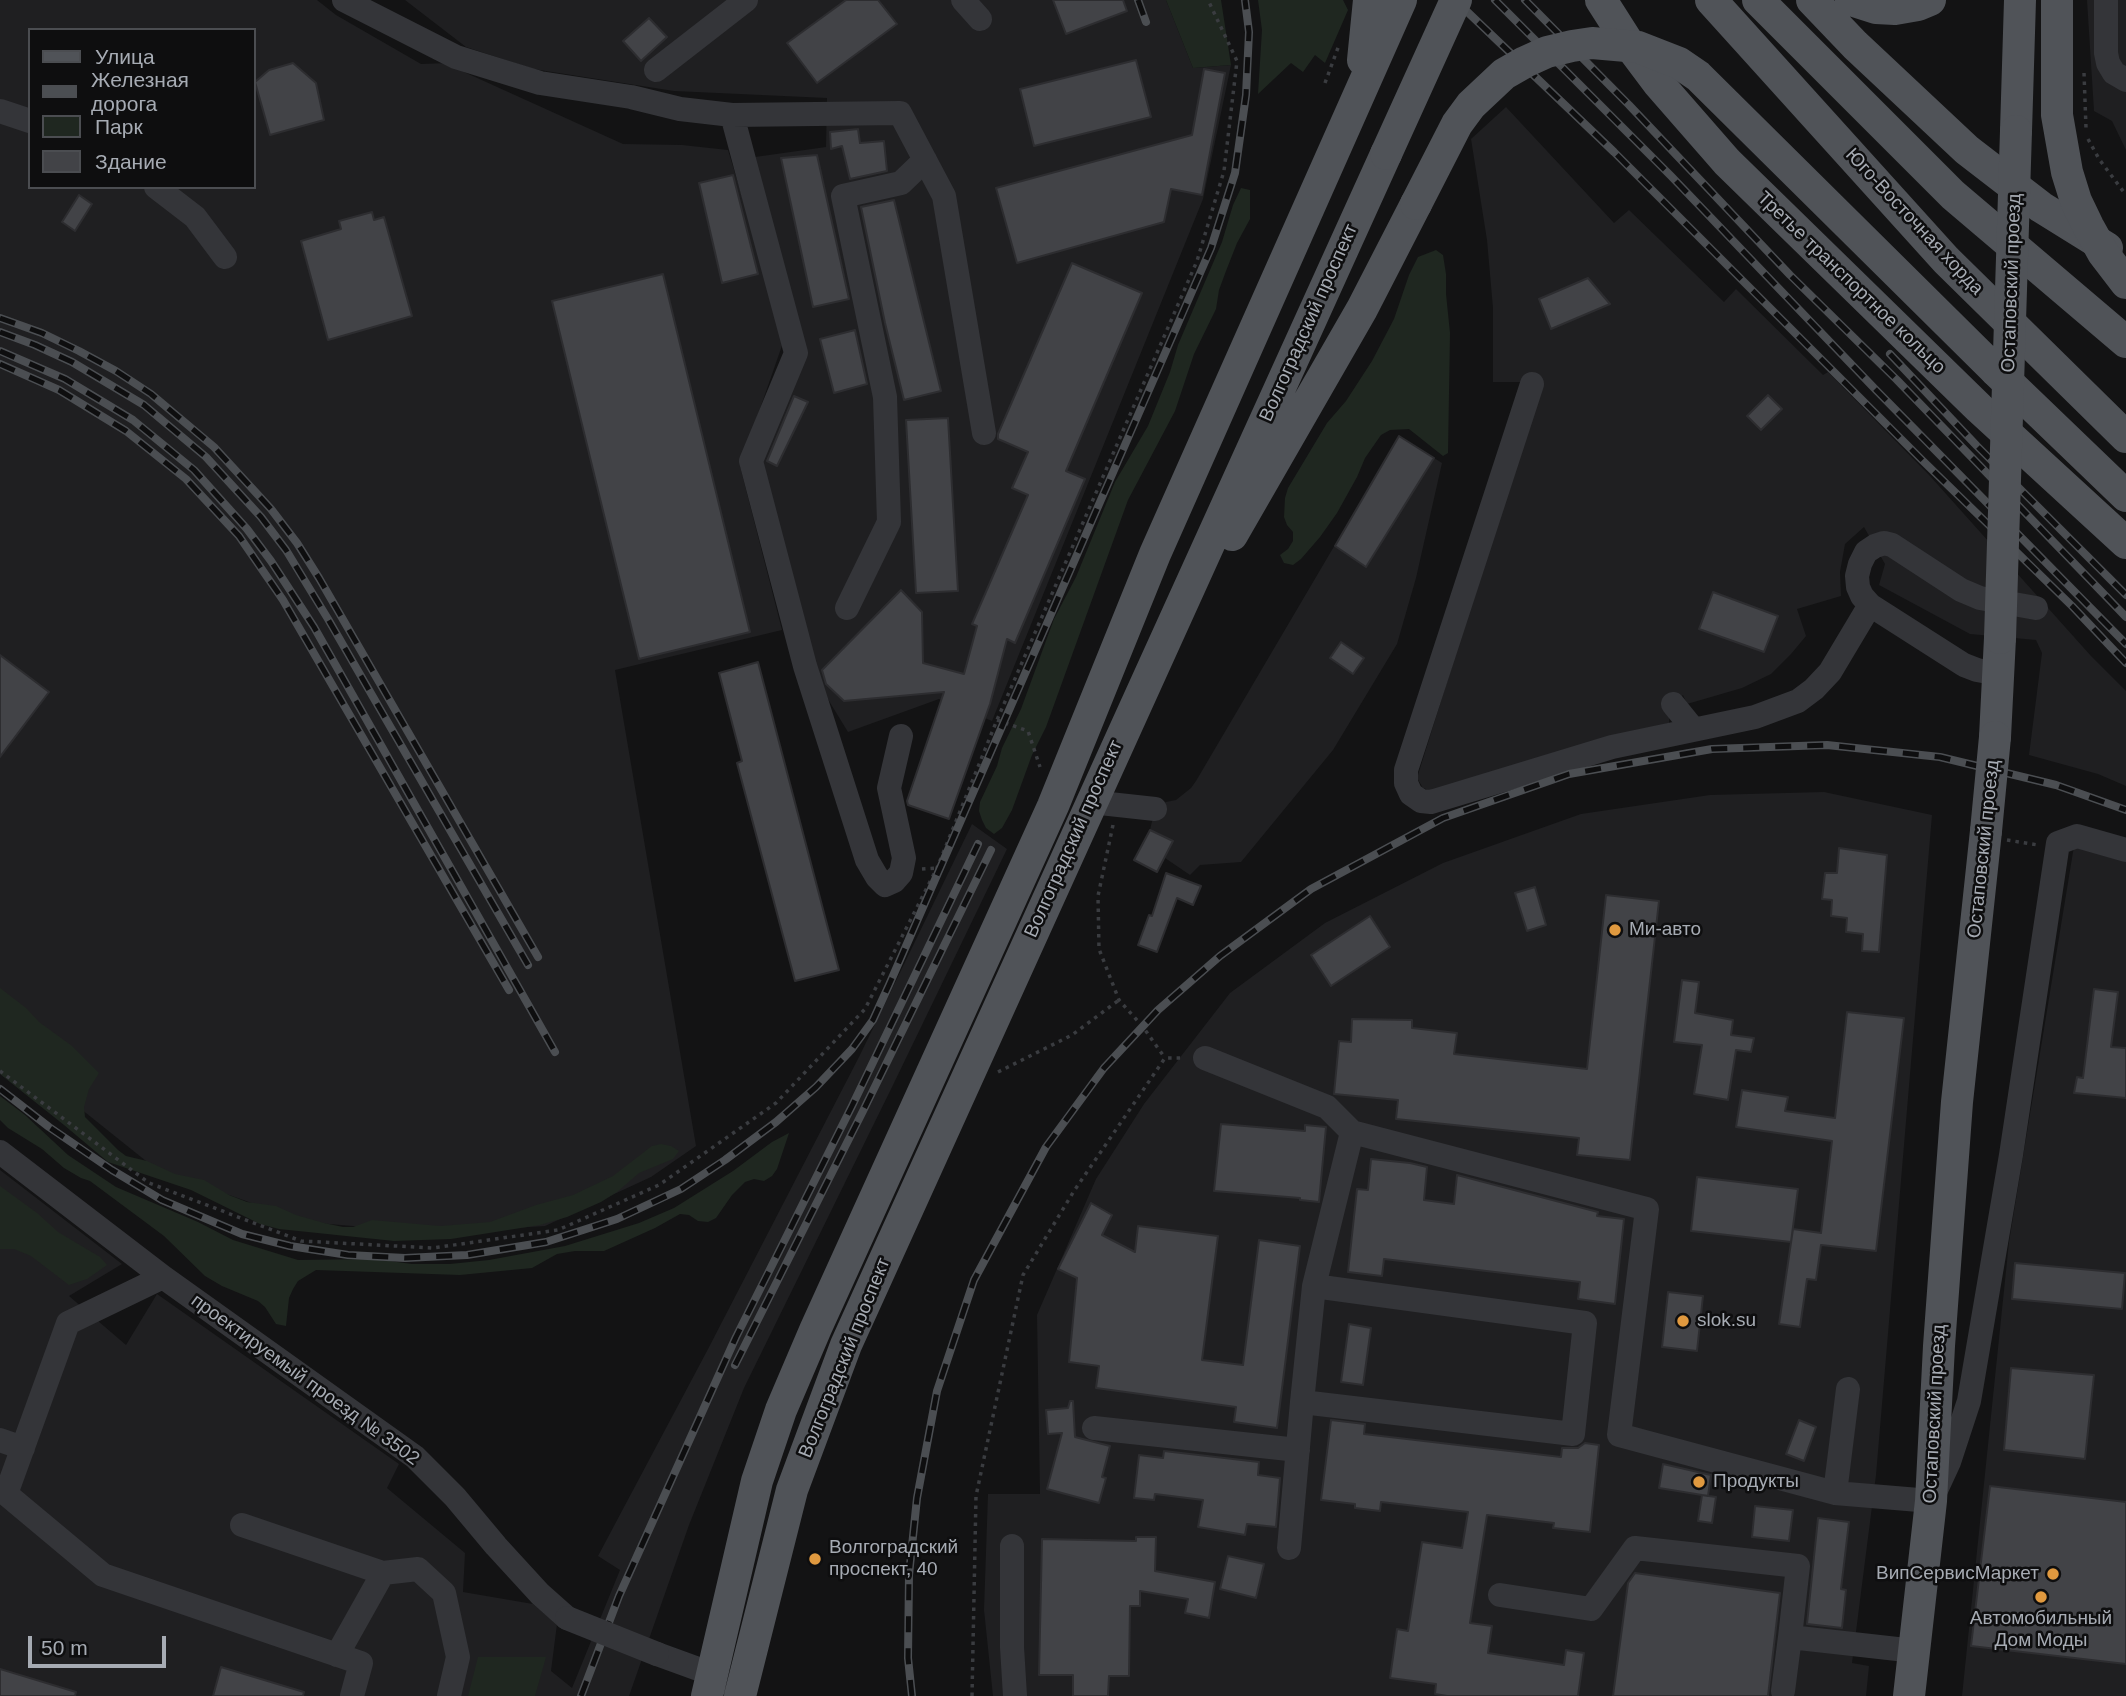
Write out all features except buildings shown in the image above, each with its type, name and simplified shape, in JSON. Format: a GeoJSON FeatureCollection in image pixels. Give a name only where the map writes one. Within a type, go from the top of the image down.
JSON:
{"type":"FeatureCollection","features":[{"type":"Feature","properties":{"kind":"main road"},"geometry":{"type":"LineString","coordinates":[[1355,103],[1369,0]]}},
{"type":"Feature","properties":{"kind":"main road","name":"Волгоградский проспект"},"geometry":{"type":"LineString","coordinates":[[709,1685],[757,1481],[781,1410],[1053,806],[1155,554],[1401,0]]}},
{"type":"Feature","properties":{"kind":"main road","name":"Волгоградский проспект"},"geometry":{"type":"LineString","coordinates":[[740,1696],[792,1490],[846,1345],[1104,804],[1137,701],[1456,0]]}},
{"type":"Feature","properties":{"kind":"main road","name":"Третье транспортное кольцо"},"geometry":{"type":"LineString","coordinates":[[1601,0],[1658,83],[1727,162],[1979,408],[2126,543]]}},
{"type":"Feature","properties":{"kind":"main road","name":"Юго-Восточная хорда"},"geometry":{"type":"LineString","coordinates":[[1711,0],[1946,260],[2126,437]]}},
{"type":"Feature","properties":{"kind":"main road"},"geometry":{"type":"LineString","coordinates":[[1758,0],[1953,195],[2126,342]]}},
{"type":"Feature","properties":{"kind":"main road"},"geometry":{"type":"LineString","coordinates":[[1812,0],[1855,45],[1967,150],[2041,207],[2126,260]]}},
{"type":"Feature","properties":{"kind":"main road"},"geometry":{"type":"LineString","coordinates":[[1851,0],[1876,8],[1895,9],[1930,0]]}},
{"type":"Feature","properties":{"kind":"main road","name":"Остаповский проезд"},"geometry":{"type":"LineString","coordinates":[[1909,1696],[1931,1501],[1957,1102],[1995,835],[1995,737],[2020,0]]}},
{"type":"Feature","properties":{"kind":"main road"},"geometry":{"type":"LineString","coordinates":[[2057,0],[2057,115],[2067,172],[2076,201],[2088,226],[2103,253],[2126,283]]}},
{"type":"Feature","properties":{"kind":"main road"},"geometry":{"type":"LineString","coordinates":[[1137,701],[1362,309],[1457,124],[1471,105],[1504,74],[1547,52],[1572,46],[1592,43],[1638,47],[1679,63],[1698,76],[2126,496]]}},
{"type":"Feature","properties":{"kind":"street"},"geometry":{"type":"LineString","coordinates":[[344,0],[456,57],[540,83],[631,97],[680,109],[732,114],[900,113],[944,196],[984,433]]}},
{"type":"Feature","properties":{"kind":"street"},"geometry":{"type":"LineString","coordinates":[[656,70],[746,0]]}},
{"type":"Feature","properties":{"kind":"street"},"geometry":{"type":"LineString","coordinates":[[963,0],[980,19]]}},
{"type":"Feature","properties":{"kind":"street"},"geometry":{"type":"LineString","coordinates":[[2106,0],[2108,63],[2114,73],[2126,80]]}},
{"type":"Feature","properties":{"kind":"street"},"geometry":{"type":"LineString","coordinates":[[0,111],[28,120]]}},
{"type":"Feature","properties":{"kind":"street"},"geometry":{"type":"LineString","coordinates":[[732,114],[796,353],[751,461],[805,666],[867,860],[885,885],[894,881],[901,873],[904,858],[889,788],[901,736]]}},
{"type":"Feature","properties":{"kind":"street"},"geometry":{"type":"LineString","coordinates":[[847,608],[889,522],[885,397],[843,196],[901,183],[925,160]]}},
{"type":"Feature","properties":{"kind":"street"},"geometry":{"type":"LineString","coordinates":[[159,189],[195,217],[225,257]]}},
{"type":"Feature","properties":{"kind":"street"},"geometry":{"type":"LineString","coordinates":[[1532,384],[1406,770],[1406,783],[1412,794],[1421,801],[1431,802],[1612,747],[1755,717],[1798,701],[1830,672],[1870,605]]}},
{"type":"Feature","properties":{"kind":"street"},"geometry":{"type":"LineString","coordinates":[[2073,443],[2126,479]]}},
{"type":"Feature","properties":{"kind":"street"},"geometry":{"type":"LineString","coordinates":[[1998,674],[1964,665],[1870,605],[1862,596],[1857,576],[1866,552],[1884,543],[1892,545],[1961,590],[1980,598],[2036,608]]}},
{"type":"Feature","properties":{"kind":"street"},"geometry":{"type":"LineString","coordinates":[[1673,704],[1694,730]]}},
{"type":"Feature","properties":{"kind":"street"},"geometry":{"type":"LineString","coordinates":[[1104,804],[1155,809]]}},
{"type":"Feature","properties":{"kind":"street"},"geometry":{"type":"LineString","coordinates":[[1205,1058],[1327,1107],[1352,1132],[1647,1209],[1619,1435],[1835,1493],[1931,1501],[1950,1462],[1969,1401],[2011,1155],[2057,843],[2077,836],[2126,850]]}},
{"type":"Feature","properties":{"kind":"street"},"geometry":{"type":"LineString","coordinates":[[1289,1548],[1314,1286],[1352,1132]]}},
{"type":"Feature","properties":{"kind":"street","name":"проектируемый проезд № 3502"},"geometry":{"type":"LineString","coordinates":[[0,1152],[163,1276],[415,1457],[455,1497],[540,1594],[567,1618],[657,1654],[709,1685]]}},
{"type":"Feature","properties":{"kind":"street"},"geometry":{"type":"LineString","coordinates":[[163,1276],[68,1324],[11,1444],[6,1494],[103,1575],[361,1663],[352,1696]]}},
{"type":"Feature","properties":{"kind":"street"},"geometry":{"type":"LineString","coordinates":[[1302,1402],[1573,1434],[1585,1323],[1314,1286]]}},
{"type":"Feature","properties":{"kind":"street"},"geometry":{"type":"LineString","coordinates":[[1835,1493],[1847,1389]]}},
{"type":"Feature","properties":{"kind":"street"},"geometry":{"type":"LineString","coordinates":[[1935,1419],[1955,1419],[1969,1401]]}},
{"type":"Feature","properties":{"kind":"street"},"geometry":{"type":"LineString","coordinates":[[1094,1428],[1298,1450]]}},
{"type":"Feature","properties":{"kind":"street"},"geometry":{"type":"LineString","coordinates":[[242,1525],[383,1573],[418,1569],[444,1593],[458,1657],[449,1696]]}},
{"type":"Feature","properties":{"kind":"street"},"geometry":{"type":"LineString","coordinates":[[1012,1546],[1015,1696]]}},
{"type":"Feature","properties":{"kind":"street"},"geometry":{"type":"LineString","coordinates":[[1500,1595],[1591,1609],[1635,1548],[1798,1566],[1783,1691]]}},
{"type":"Feature","properties":{"kind":"street"},"geometry":{"type":"LineString","coordinates":[[337,1655],[383,1573]]}},
{"type":"Feature","properties":{"kind":"street"},"geometry":{"type":"LineString","coordinates":[[1790,1637],[1915,1651]]}},
{"type":"Feature","properties":{"kind":"path"},"geometry":{"type":"LineString","coordinates":[[0,1071],[149,1183],[301,1241],[433,1248],[558,1230],[659,1185],[776,1103],[865,1009],[937,868],[997,720],[1197,261],[1224,171],[1237,61],[1208,0]]}},
{"type":"Feature","properties":{"kind":"path"},"geometry":{"type":"LineString","coordinates":[[2087,137],[2099,159],[2126,195]]}},
{"type":"Feature","properties":{"kind":"path"},"geometry":{"type":"LineString","coordinates":[[997,720],[1028,731],[1040,767]]}},
{"type":"Feature","properties":{"kind":"path"},"geometry":{"type":"LineString","coordinates":[[1104,804],[1098,896],[1099,949],[1119,1000],[1143,1027],[1165,1059]]}},
{"type":"Feature","properties":{"kind":"path"},"geometry":{"type":"LineString","coordinates":[[1995,835],[2031,843]]}},
{"type":"Feature","properties":{"kind":"path"},"geometry":{"type":"LineString","coordinates":[[998,1072],[1072,1035],[1119,1000]]}},
{"type":"Feature","properties":{"kind":"path"},"geometry":{"type":"LineString","coordinates":[[1165,1059],[1205,1058]]}},
{"type":"Feature","properties":{"kind":"path"},"geometry":{"type":"LineString","coordinates":[[972,1696],[976,1496],[1023,1275],[1074,1191],[1165,1059]]}},
{"type":"Feature","properties":{"kind":"shaded area"},"geometry":{"type":"Polygon","coordinates":[[[0,0],[317,0],[336,15],[421,64],[449,63],[623,144],[682,145],[728,150],[785,337],[740,466],[782,630],[615,670],[696,1146],[651,1177],[545,1226],[436,1233],[305,1222],[156,1169],[0,1048],[0,0]]]}},
{"type":"Feature","properties":{"kind":"shaded area"},"geometry":{"type":"Polygon","coordinates":[[[405,0],[1166,0],[1193,68],[1231,65],[1203,199],[992,721],[939,699],[848,732],[818,683],[760,457],[805,357],[755,157],[826,147],[827,98],[674,91],[533,69],[466,47],[405,0]]]}},
{"type":"Feature","properties":{"kind":"shaded area"},"geometry":{"type":"Polygon","coordinates":[[[2087,0],[2126,0],[2126,150],[2112,121],[2094,111],[2087,0]]]}},
{"type":"Feature","properties":{"kind":"shaded area"},"geometry":{"type":"Polygon","coordinates":[[[1506,107],[1614,223],[1629,210],[1724,302],[1736,289],[1823,375],[1828,372],[1930,476],[2091,656],[2126,691],[2126,786],[2098,774],[2029,755],[2042,653],[2036,640],[1970,634],[1879,585],[1885,564],[1864,527],[1845,544],[1840,572],[1841,596],[1797,609],[1806,636],[1771,674],[1742,688],[1687,704],[1683,695],[1673,704],[1669,723],[1435,792],[1423,788],[1417,778],[1539,387],[1526,382],[1493,382],[1493,308],[1487,240],[1471,139],[1506,107]]]}},
{"type":"Feature","properties":{"kind":"shaded area"},"geometry":{"type":"Polygon","coordinates":[[[1399,436],[1442,463],[1416,578],[1397,644],[1333,750],[1241,862],[1200,865],[1190,875],[1165,858],[1173,841],[1150,830],[1156,804],[1176,800],[1196,781],[1399,436]]]}},
{"type":"Feature","properties":{"kind":"shaded area"},"geometry":{"type":"Polygon","coordinates":[[[1824,792],[1932,815],[1876,1475],[1852,1663],[1869,1666],[1866,1696],[993,1696],[984,1610],[988,1494],[1040,1494],[1037,1315],[1096,1179],[1144,1104],[1230,993],[1325,923],[1443,863],[1581,814],[1710,795],[1824,792]]]}},
{"type":"Feature","properties":{"kind":"shaded area"},"geometry":{"type":"Polygon","coordinates":[[[972,824],[1007,849],[744,1388],[689,1525],[629,1696],[0,1696],[0,1170],[122,1264],[69,1296],[126,1345],[157,1294],[399,1464],[387,1488],[465,1553],[463,1592],[533,1604],[557,1624],[551,1671],[572,1688],[620,1570],[598,1556],[859,1057],[972,824]]]}},
{"type":"Feature","properties":{"kind":"shaded area"},"geometry":{"type":"Polygon","coordinates":[[[2074,846],[2126,858],[2126,1696],[1962,1696],[2009,1242],[2074,846]]]}},
{"type":"Feature","properties":{"kind":"green space"},"geometry":{"type":"Polygon","coordinates":[[[1166,0],[1221,0],[1231,65],[1193,68],[1166,0]]]}},
{"type":"Feature","properties":{"kind":"green space"},"geometry":{"type":"Polygon","coordinates":[[[1258,0],[1343,0],[1348,10],[1325,63],[1315,55],[1303,72],[1291,63],[1258,94],[1262,30],[1258,0]]]}},
{"type":"Feature","properties":{"kind":"green space"},"geometry":{"type":"Polygon","coordinates":[[[1241,188],[1250,190],[1250,219],[1226,271],[1216,309],[1194,354],[1175,411],[1128,500],[1046,727],[1032,755],[1012,810],[1002,828],[994,834],[986,828],[982,820],[980,802],[1021,709],[1054,619],[1076,577],[1115,482],[1148,426],[1241,188]]]}},
{"type":"Feature","properties":{"kind":"green space"},"geometry":{"type":"Polygon","coordinates":[[[1436,250],[1443,255],[1450,333],[1448,453],[1443,456],[1409,429],[1390,430],[1381,435],[1365,458],[1337,513],[1320,537],[1293,565],[1284,563],[1280,555],[1293,541],[1293,532],[1284,517],[1288,488],[1327,423],[1346,401],[1372,361],[1394,319],[1418,257],[1436,250]]]}},
{"type":"Feature","properties":{"kind":"green space"},"geometry":{"type":"Polygon","coordinates":[[[0,988],[72,1046],[99,1073],[89,1089],[84,1107],[85,1117],[126,1156],[147,1161],[175,1174],[204,1180],[247,1202],[276,1206],[324,1223],[353,1227],[372,1220],[440,1226],[490,1222],[573,1195],[613,1176],[652,1146],[661,1144],[679,1151],[673,1159],[639,1173],[601,1202],[540,1225],[451,1239],[394,1241],[279,1229],[260,1224],[191,1190],[108,1162],[0,1074],[0,988]]]}},
{"type":"Feature","properties":{"kind":"green space"},"geometry":{"type":"Polygon","coordinates":[[[0,1096],[68,1155],[116,1187],[233,1240],[298,1260],[374,1259],[412,1264],[450,1264],[565,1246],[639,1223],[674,1208],[789,1133],[772,1176],[764,1181],[754,1179],[745,1182],[716,1218],[708,1222],[680,1214],[604,1251],[557,1254],[532,1268],[460,1275],[316,1270],[298,1281],[293,1289],[289,1298],[286,1326],[276,1324],[258,1301],[205,1276],[164,1236],[90,1181],[64,1168],[42,1149],[8,1128],[0,1120],[0,1096]]]}},
{"type":"Feature","properties":{"kind":"green space"},"geometry":{"type":"Polygon","coordinates":[[[0,1186],[58,1232],[100,1257],[107,1265],[87,1279],[69,1285],[31,1256],[14,1249],[0,1249],[0,1186]]]}},
{"type":"Feature","properties":{"kind":"green space"},"geometry":{"type":"Polygon","coordinates":[[[478,1657],[546,1657],[535,1696],[468,1696],[478,1657]]]}},
{"type":"Feature","properties":{"kind":"railway"},"geometry":{"type":"LineString","coordinates":[[1138,0],[1146,22]]}},
{"type":"Feature","properties":{"kind":"railway"},"geometry":{"type":"LineString","coordinates":[[0,1089],[49,1127],[162,1200],[242,1234],[290,1246],[348,1255],[405,1258],[467,1255],[546,1242],[617,1219],[681,1189],[776,1122],[816,1087],[852,1049],[873,1020],[1211,248],[1235,173],[1246,95],[1249,32],[1245,0]]}},
{"type":"Feature","properties":{"kind":"railway"},"geometry":{"type":"LineString","coordinates":[[1455,0],[1614,152],[2072,606],[2126,663]]}},
{"type":"Feature","properties":{"kind":"railway"},"geometry":{"type":"LineString","coordinates":[[1495,0],[1671,176],[1876,390],[2126,644]]}},
{"type":"Feature","properties":{"kind":"railway"},"geometry":{"type":"LineString","coordinates":[[1525,0],[2126,617]]}},
{"type":"Feature","properties":{"kind":"railway"},"geometry":{"type":"LineString","coordinates":[[0,318],[42,333],[79,351],[151,394],[214,447],[271,509],[319,578],[538,957]]}},
{"type":"Feature","properties":{"kind":"railway"},"geometry":{"type":"LineString","coordinates":[[0,332],[72,362],[144,405],[206,457],[261,517],[286,550],[328,619],[528,965]]}},
{"type":"Feature","properties":{"kind":"railway"},"geometry":{"type":"LineString","coordinates":[[0,351],[65,379],[133,420],[194,470],[247,529],[314,627],[555,1052]]}},
{"type":"Feature","properties":{"kind":"railway"},"geometry":{"type":"LineString","coordinates":[[1890,354],[1977,446],[2126,595]]}},
{"type":"Feature","properties":{"kind":"railway"},"geometry":{"type":"LineString","coordinates":[[0,364],[59,390],[126,431],[186,479],[239,536],[283,600],[509,990]]}},
{"type":"Feature","properties":{"kind":"railway"},"geometry":{"type":"LineString","coordinates":[[912,1696],[908,1658],[909,1575],[917,1498],[937,1391],[974,1280],[1046,1147],[1104,1068],[1158,1010],[1220,956],[1311,889],[1443,818],[1569,774],[1712,749],[1827,745],[1940,757],[2056,785],[2126,810]]}},
{"type":"Feature","properties":{"kind":"railway"},"geometry":{"type":"LineString","coordinates":[[581,1696],[619,1596],[736,1337],[852,1106],[978,844]]}},
{"type":"Feature","properties":{"kind":"railway"},"geometry":{"type":"LineString","coordinates":[[735,1365],[991,850]]}},
{"type":"Feature","properties":{"kind":"place","name":"Ми-авто"},"geometry":{"type":"Point","coordinates":[1615,930]}},
{"type":"Feature","properties":{"kind":"place","name":"slok.su"},"geometry":{"type":"Point","coordinates":[1683,1321]}},
{"type":"Feature","properties":{"kind":"place","name":"Продукты"},"geometry":{"type":"Point","coordinates":[1699,1482]}},
{"type":"Feature","properties":{"kind":"place","name":"Волгоградский проспект, 40"},"geometry":{"type":"Point","coordinates":[815,1559]}},
{"type":"Feature","properties":{"kind":"place","name":"ВипСервисМаркет"},"geometry":{"type":"Point","coordinates":[2053,1574]}},
{"type":"Feature","properties":{"kind":"place","name":"Автомобильный Дом Моды"},"geometry":{"type":"Point","coordinates":[2041,1597]}}]}
